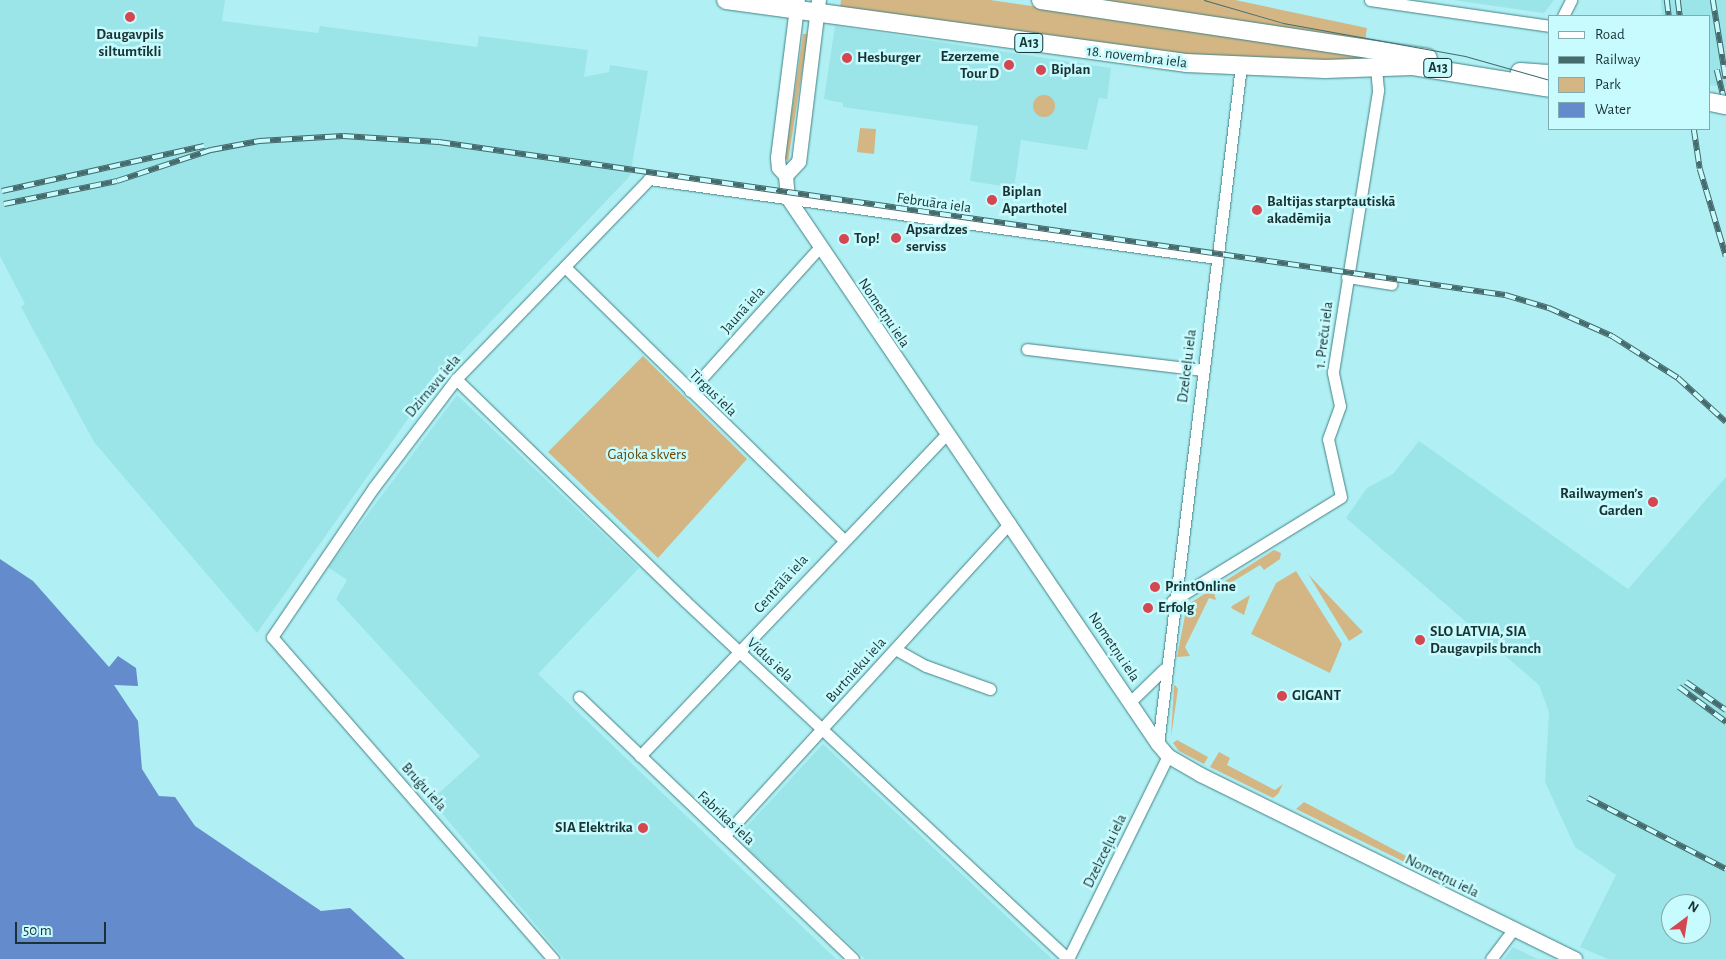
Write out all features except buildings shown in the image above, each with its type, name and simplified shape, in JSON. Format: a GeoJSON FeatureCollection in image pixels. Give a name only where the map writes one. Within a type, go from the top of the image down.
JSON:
{"type":"FeatureCollection","features":[{"type":"Feature","properties":{"kind":"main road","name":"18. novembra iela"},"geometry":{"type":"LineString","coordinates":[[726,0],[819,6],[1176,62],[1241,66],[1454,69],[1548,88]]}},
{"type":"Feature","properties":{"kind":"main road","name":"A13"},"geometry":{"type":"LineString","coordinates":[[1041,0],[1548,74]]}},
{"type":"Feature","properties":{"kind":"main road"},"geometry":{"type":"LineString","coordinates":[[1711,102],[1726,105]]}},
{"type":"Feature","properties":{"kind":"street"},"geometry":{"type":"LineString","coordinates":[[1374,0],[1398,2],[1548,26]]}},
{"type":"Feature","properties":{"kind":"street"},"geometry":{"type":"LineString","coordinates":[[1564,15],[1571,0]]}},
{"type":"Feature","properties":{"kind":"street","name":"Nometņu iela"},"geometry":{"type":"LineString","coordinates":[[798,5],[778,158],[779,168],[786,176],[788,198],[818,248],[1010,523],[1158,744],[1168,756],[1575,959]]}},
{"type":"Feature","properties":{"kind":"street"},"geometry":{"type":"LineString","coordinates":[[786,176],[798,162],[819,6]]}},
{"type":"Feature","properties":{"kind":"street","name":"Dzelceļu iela"},"geometry":{"type":"LineString","coordinates":[[1158,744],[1172,601],[1241,66]]}},
{"type":"Feature","properties":{"kind":"street","name":"1. Preču iela"},"geometry":{"type":"LineString","coordinates":[[1172,601],[1340,497],[1328,439],[1340,406],[1333,372],[1378,90],[1376,67]]}},
{"type":"Feature","properties":{"kind":"street","name":"Februāra iela"},"geometry":{"type":"LineString","coordinates":[[649,179],[1216,258]]}},
{"type":"Feature","properties":{"kind":"street","name":"Dzirnavu iela"},"geometry":{"type":"LineString","coordinates":[[272,637],[357,511],[456,378],[649,179]]}},
{"type":"Feature","properties":{"kind":"street","name":"Jaunā iela"},"geometry":{"type":"LineString","coordinates":[[690,391],[818,248]]}},
{"type":"Feature","properties":{"kind":"street","name":"Tirgus iela"},"geometry":{"type":"LineString","coordinates":[[565,267],[843,539]]}},
{"type":"Feature","properties":{"kind":"street"},"geometry":{"type":"LineString","coordinates":[[1347,277],[1391,284]]}},
{"type":"Feature","properties":{"kind":"street"},"geometry":{"type":"LineString","coordinates":[[1027,349],[1202,370]]}},
{"type":"Feature","properties":{"kind":"street","name":"Vidus iela"},"geometry":{"type":"LineString","coordinates":[[456,378],[740,652],[1068,959]]}},
{"type":"Feature","properties":{"kind":"street","name":"Centrālā iela"},"geometry":{"type":"LineString","coordinates":[[640,756],[740,652],[843,539],[947,434]]}},
{"type":"Feature","properties":{"kind":"street","name":"Burtnieku iela"},"geometry":{"type":"LineString","coordinates":[[724,836],[1010,523]]}},
{"type":"Feature","properties":{"kind":"street","name":"Bruģu iela"},"geometry":{"type":"LineString","coordinates":[[272,637],[553,959]]}},
{"type":"Feature","properties":{"kind":"street"},"geometry":{"type":"LineString","coordinates":[[895,649],[926,666],[990,688]]}},
{"type":"Feature","properties":{"kind":"street"},"geometry":{"type":"LineString","coordinates":[[1131,701],[1164,669]]}},
{"type":"Feature","properties":{"kind":"street","name":"Fabrikas iela"},"geometry":{"type":"LineString","coordinates":[[579,697],[853,959]]}},
{"type":"Feature","properties":{"kind":"street","name":"Dzelzceļu iela"},"geometry":{"type":"LineString","coordinates":[[1068,959],[1168,756]]}},
{"type":"Feature","properties":{"kind":"street"},"geometry":{"type":"LineString","coordinates":[[1491,959],[1514,928]]}},
{"type":"Feature","properties":{"kind":"shaded area"},"geometry":{"type":"Polygon","coordinates":[[[0,0],[225,0],[222,21],[318,33],[320,26],[477,47],[479,36],[588,50],[584,77],[609,72],[610,65],[648,71],[630,176],[436,379],[257,633],[94,442],[21,307],[25,304],[0,256],[0,0]]]}},
{"type":"Feature","properties":{"kind":"shaded area"},"geometry":{"type":"Polygon","coordinates":[[[1453,0],[1554,0],[1544,13],[1453,0]]]}},
{"type":"Feature","properties":{"kind":"shaded area"},"geometry":{"type":"Polygon","coordinates":[[[1661,0],[1726,0],[1726,87],[1711,85],[1711,15],[1662,15],[1661,0]]]}},
{"type":"Feature","properties":{"kind":"shaded area"},"geometry":{"type":"Polygon","coordinates":[[[835,26],[1111,68],[1107,99],[1099,98],[1087,150],[1021,140],[1014,188],[970,181],[978,126],[843,107],[843,103],[824,99],[835,26]]]}},
{"type":"Feature","properties":{"kind":"shaded area"},"geometry":{"type":"Polygon","coordinates":[[[457,395],[639,568],[538,674],[836,959],[564,959],[431,800],[480,756],[336,599],[347,580],[328,567],[457,395]]]}},
{"type":"Feature","properties":{"kind":"shaded area"},"geometry":{"type":"Polygon","coordinates":[[[1419,441],[1628,589],[1726,477],[1726,959],[1608,959],[1580,947],[1616,875],[1575,847],[1545,782],[1549,712],[1539,685],[1346,518],[1367,488],[1393,474],[1419,441]]]}},
{"type":"Feature","properties":{"kind":"shaded area"},"geometry":{"type":"Polygon","coordinates":[[[823,744],[1051,959],[865,959],[736,838],[823,744]]]}},
{"type":"Feature","properties":{"kind":"shaded area"},"geometry":{"type":"Polygon","coordinates":[[[1513,947],[1537,959],[1504,959],[1513,947]]]}},
{"type":"Feature","properties":{"kind":"green space"},"geometry":{"type":"Polygon","coordinates":[[[841,0],[990,0],[1362,53],[1363,60],[1192,57],[840,8],[841,0]]]}},
{"type":"Feature","properties":{"kind":"green space"},"geometry":{"type":"Polygon","coordinates":[[[1096,0],[1235,0],[1367,28],[1365,41],[1096,0]]]}},
{"type":"Feature","properties":{"kind":"green space"},"geometry":{"type":"Polygon","coordinates":[[[803,34],[808,34],[788,161],[785,158],[803,34]]]}},
{"type":"Feature","properties":{"kind":"green space"},"geometry":{"type":"Polygon","coordinates":[[[1044,95],[1052,98],[1055,106],[1052,114],[1044,117],[1036,114],[1033,106],[1036,98],[1044,95]]]}},
{"type":"Feature","properties":{"kind":"green space"},"geometry":{"type":"Polygon","coordinates":[[[860,128],[876,129],[874,154],[857,152],[860,128]]]}},
{"type":"Feature","properties":{"kind":"green space","name":"Gajoka skvērs"},"geometry":{"type":"Polygon","coordinates":[[[643,356],[747,459],[658,558],[548,452],[643,356]]]}},
{"type":"Feature","properties":{"kind":"green space"},"geometry":{"type":"Polygon","coordinates":[[[1274,550],[1281,553],[1280,559],[1264,570],[1260,565],[1214,593],[1216,600],[1209,598],[1185,647],[1190,656],[1177,657],[1187,605],[1274,550]]]}},
{"type":"Feature","properties":{"kind":"green space"},"geometry":{"type":"Polygon","coordinates":[[[1296,571],[1342,644],[1330,673],[1251,634],[1276,583],[1296,571]]]}},
{"type":"Feature","properties":{"kind":"green space"},"geometry":{"type":"Polygon","coordinates":[[[1308,574],[1363,632],[1349,641],[1308,574]]]}},
{"type":"Feature","properties":{"kind":"green space"},"geometry":{"type":"Polygon","coordinates":[[[1250,595],[1244,615],[1231,608],[1232,606],[1250,595]]]}},
{"type":"Feature","properties":{"kind":"green space"},"geometry":{"type":"Polygon","coordinates":[[[1174,686],[1178,689],[1171,737],[1174,686]]]}},
{"type":"Feature","properties":{"kind":"green space"},"geometry":{"type":"Polygon","coordinates":[[[1177,740],[1208,757],[1204,764],[1179,751],[1173,743],[1177,740]]]}},
{"type":"Feature","properties":{"kind":"green space"},"geometry":{"type":"Polygon","coordinates":[[[1219,752],[1230,758],[1227,765],[1275,790],[1283,784],[1278,794],[1273,798],[1210,767],[1219,752]]]}},
{"type":"Feature","properties":{"kind":"green space"},"geometry":{"type":"Polygon","coordinates":[[[1304,802],[1425,866],[1423,871],[1296,809],[1304,802]]]}},
{"type":"Feature","properties":{"kind":"water"},"geometry":{"type":"Polygon","coordinates":[[[0,559],[33,581],[109,667],[118,656],[136,668],[138,686],[114,685],[138,721],[142,769],[159,796],[175,797],[195,826],[321,911],[350,908],[405,959],[0,959],[0,559]]]}},
{"type":"Feature","properties":{"kind":"tram line"},"geometry":{"type":"LineString","coordinates":[[1204,0],[1283,23],[1465,56],[1548,79]]}},
{"type":"Feature","properties":{"kind":"tram line"},"geometry":{"type":"LineString","coordinates":[[1711,106],[1726,108]]}},
{"type":"Feature","properties":{"kind":"railway"},"geometry":{"type":"LineString","coordinates":[[1667,0],[1669,15]]}},
{"type":"Feature","properties":{"kind":"railway"},"geometry":{"type":"LineString","coordinates":[[1678,0],[1680,15]]}},
{"type":"Feature","properties":{"kind":"railway"},"geometry":{"type":"LineString","coordinates":[[1713,0],[1726,79]]}},
{"type":"Feature","properties":{"kind":"railway"},"geometry":{"type":"LineString","coordinates":[[1717,70],[1726,106]]}},
{"type":"Feature","properties":{"kind":"railway"},"geometry":{"type":"LineString","coordinates":[[1694,130],[1700,169],[1726,256]]}},
{"type":"Feature","properties":{"kind":"railway"},"geometry":{"type":"LineString","coordinates":[[4,204],[117,181],[211,150],[259,141],[343,136],[439,142],[1505,295],[1549,308],[1612,336],[1678,378],[1726,422]]}},
{"type":"Feature","properties":{"kind":"railway"},"geometry":{"type":"LineString","coordinates":[[2,191],[204,146]]}},
{"type":"Feature","properties":{"kind":"railway"},"geometry":{"type":"LineString","coordinates":[[1686,682],[1726,710]]}},
{"type":"Feature","properties":{"kind":"railway"},"geometry":{"type":"LineString","coordinates":[[1679,687],[1726,722]]}},
{"type":"Feature","properties":{"kind":"railway"},"geometry":{"type":"LineString","coordinates":[[1588,798],[1726,869]]}},
{"type":"Feature","properties":{"kind":"place","name":"Daugavpils siltumtīkli"},"geometry":{"type":"Point","coordinates":[130,17]}},
{"type":"Feature","properties":{"kind":"place","name":"Hesburger"},"geometry":{"type":"Point","coordinates":[847,58]}},
{"type":"Feature","properties":{"kind":"place","name":"Ezerzeme Tour D"},"geometry":{"type":"Point","coordinates":[1009,65]}},
{"type":"Feature","properties":{"kind":"place","name":"Biplan"},"geometry":{"type":"Point","coordinates":[1041,70]}},
{"type":"Feature","properties":{"kind":"place","name":"Biplan Aparthotel"},"geometry":{"type":"Point","coordinates":[992,200]}},
{"type":"Feature","properties":{"kind":"place","name":"Baltijas starptautiskā akadēmija"},"geometry":{"type":"Point","coordinates":[1257,210]}},
{"type":"Feature","properties":{"kind":"place","name":"Apsardzes serviss"},"geometry":{"type":"Point","coordinates":[896,238]}},
{"type":"Feature","properties":{"kind":"place","name":"Top!"},"geometry":{"type":"Point","coordinates":[844,239]}},
{"type":"Feature","properties":{"kind":"place","name":"Railwaymen’s Garden"},"geometry":{"type":"Point","coordinates":[1653,502]}},
{"type":"Feature","properties":{"kind":"place","name":"PrintOnline"},"geometry":{"type":"Point","coordinates":[1155,587]}},
{"type":"Feature","properties":{"kind":"place","name":"Erfolg"},"geometry":{"type":"Point","coordinates":[1148,608]}},
{"type":"Feature","properties":{"kind":"place","name":"SLO LATVIA, SIA Daugavpils branch"},"geometry":{"type":"Point","coordinates":[1420,640]}},
{"type":"Feature","properties":{"kind":"place","name":"GIGANT"},"geometry":{"type":"Point","coordinates":[1282,696]}},
{"type":"Feature","properties":{"kind":"place","name":"SIA Elektrika"},"geometry":{"type":"Point","coordinates":[643,828]}}]}
